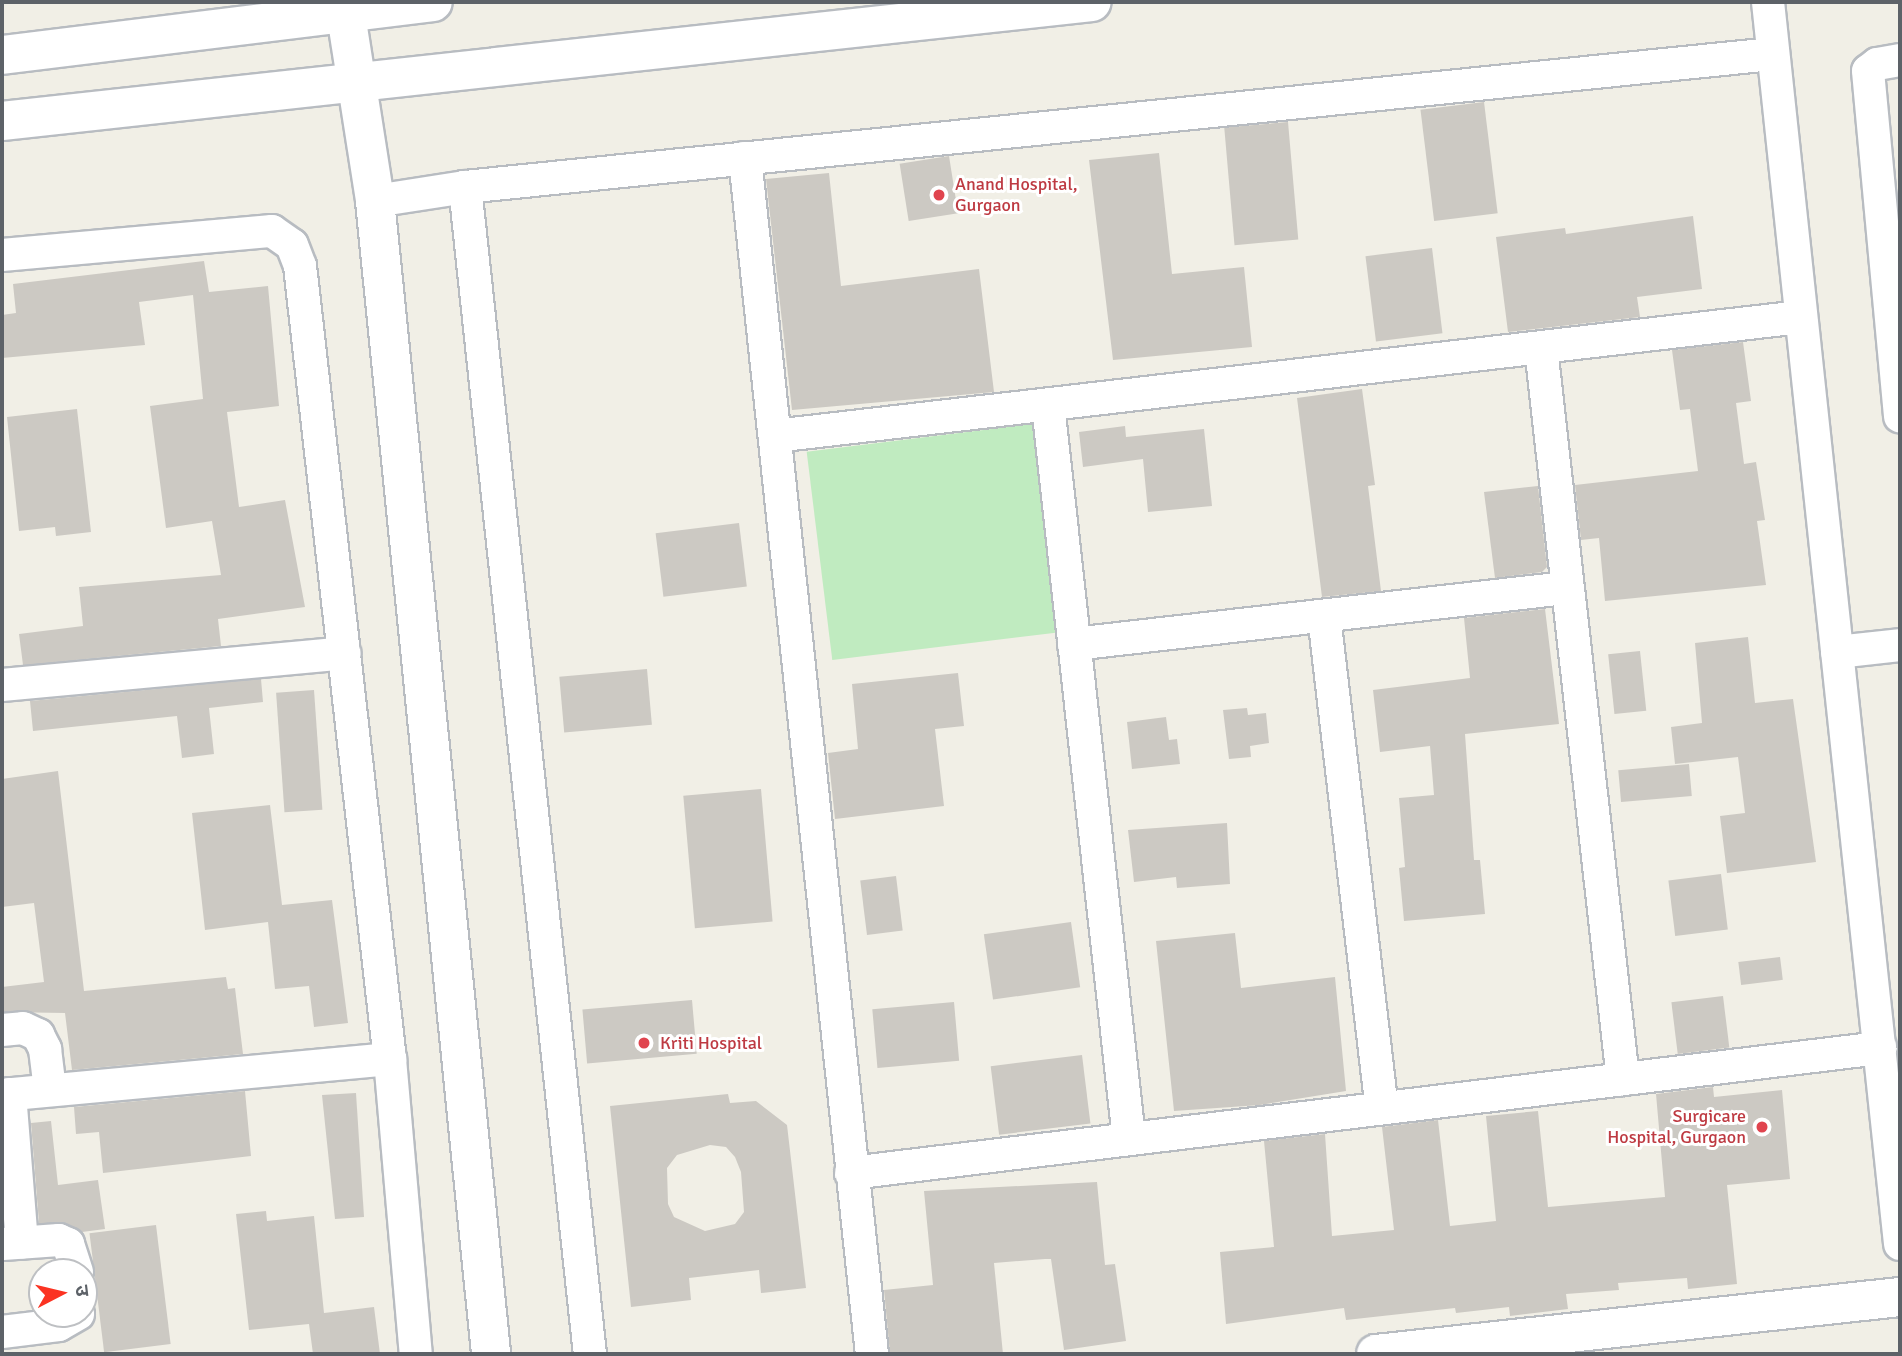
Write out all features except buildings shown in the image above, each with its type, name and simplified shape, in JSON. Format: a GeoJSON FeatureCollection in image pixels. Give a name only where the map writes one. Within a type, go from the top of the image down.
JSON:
{"type":"FeatureCollection","features":[{"type":"Feature","properties":{"kind":"street"},"geometry":{"type":"LineString","coordinates":[[192,34],[221,2]]}},
{"type":"Feature","properties":{"kind":"street"},"geometry":{"type":"LineString","coordinates":[[2,55],[192,34],[345,9],[433,2]]}},
{"type":"Feature","properties":{"kind":"street"},"geometry":{"type":"LineString","coordinates":[[2,121],[359,84],[431,72],[1091,2]]}},
{"type":"Feature","properties":{"kind":"street"},"geometry":{"type":"LineString","coordinates":[[1768,2],[1900,1244]]}},
{"type":"Feature","properties":{"kind":"street"},"geometry":{"type":"LineString","coordinates":[[345,9],[359,84],[375,201],[491,1354]]}},
{"type":"Feature","properties":{"kind":"street"},"geometry":{"type":"LineString","coordinates":[[375,201],[466,187],[1773,54]]}},
{"type":"Feature","properties":{"kind":"street"},"geometry":{"type":"LineString","coordinates":[[1900,60],[1877,64],[1868,71],[1895,295],[1900,417]]}},
{"type":"Feature","properties":{"kind":"street"},"geometry":{"type":"LineString","coordinates":[[745,158],[872,1354]]}},
{"type":"Feature","properties":{"kind":"street"},"geometry":{"type":"LineString","coordinates":[[466,187],[590,1354]]}},
{"type":"Feature","properties":{"kind":"street"},"geometry":{"type":"LineString","coordinates":[[2,255],[272,231],[292,245],[305,290],[390,1059],[416,1354]]}},
{"type":"Feature","properties":{"kind":"street"},"geometry":{"type":"LineString","coordinates":[[775,436],[1801,317]]}},
{"type":"Feature","properties":{"kind":"street"},"geometry":{"type":"LineString","coordinates":[[1541,348],[1623,1079]]}},
{"type":"Feature","properties":{"kind":"street"},"geometry":{"type":"LineString","coordinates":[[1048,405],[1129,1139]]}},
{"type":"Feature","properties":{"kind":"street"},"geometry":{"type":"LineString","coordinates":[[1074,644],[1568,588]]}},
{"type":"Feature","properties":{"kind":"street"},"geometry":{"type":"LineString","coordinates":[[1324,616],[1382,1108]]}},
{"type":"Feature","properties":{"kind":"street"},"geometry":{"type":"LineString","coordinates":[[1837,652],[1900,645]]}},
{"type":"Feature","properties":{"kind":"street"},"geometry":{"type":"LineString","coordinates":[[2,685],[345,653]]}},
{"type":"Feature","properties":{"kind":"street"},"geometry":{"type":"LineString","coordinates":[[2,1030],[23,1028],[38,1035],[45,1049],[50,1090]]}},
{"type":"Feature","properties":{"kind":"street"},"geometry":{"type":"LineString","coordinates":[[851,1173],[1880,1048]]}},
{"type":"Feature","properties":{"kind":"street"},"geometry":{"type":"LineString","coordinates":[[72,1258],[68,1244],[59,1240],[12,1244],[6,1095],[390,1059]]}},
{"type":"Feature","properties":{"kind":"street"},"geometry":{"type":"LineString","coordinates":[[1376,1354],[1900,1297]]}},
{"type":"Feature","properties":{"kind":"street"},"geometry":{"type":"LineString","coordinates":[[21,1338],[49,1328]]}},
{"type":"Feature","properties":{"kind":"green space"},"geometry":{"type":"Polygon","coordinates":[[[1032,424],[1058,632],[832,660],[807,452],[1032,424]]]}},
{"type":"Feature","properties":{"kind":"place","name":"Anand Hospital, Gurgaon"},"geometry":{"type":"Point","coordinates":[939,195]}},
{"type":"Feature","properties":{"kind":"place","name":"Kriti Hospital"},"geometry":{"type":"Point","coordinates":[644,1043]}},
{"type":"Feature","properties":{"kind":"place","name":"Surgicare Hospital, Gurgaon"},"geometry":{"type":"Point","coordinates":[1762,1127]}}]}
